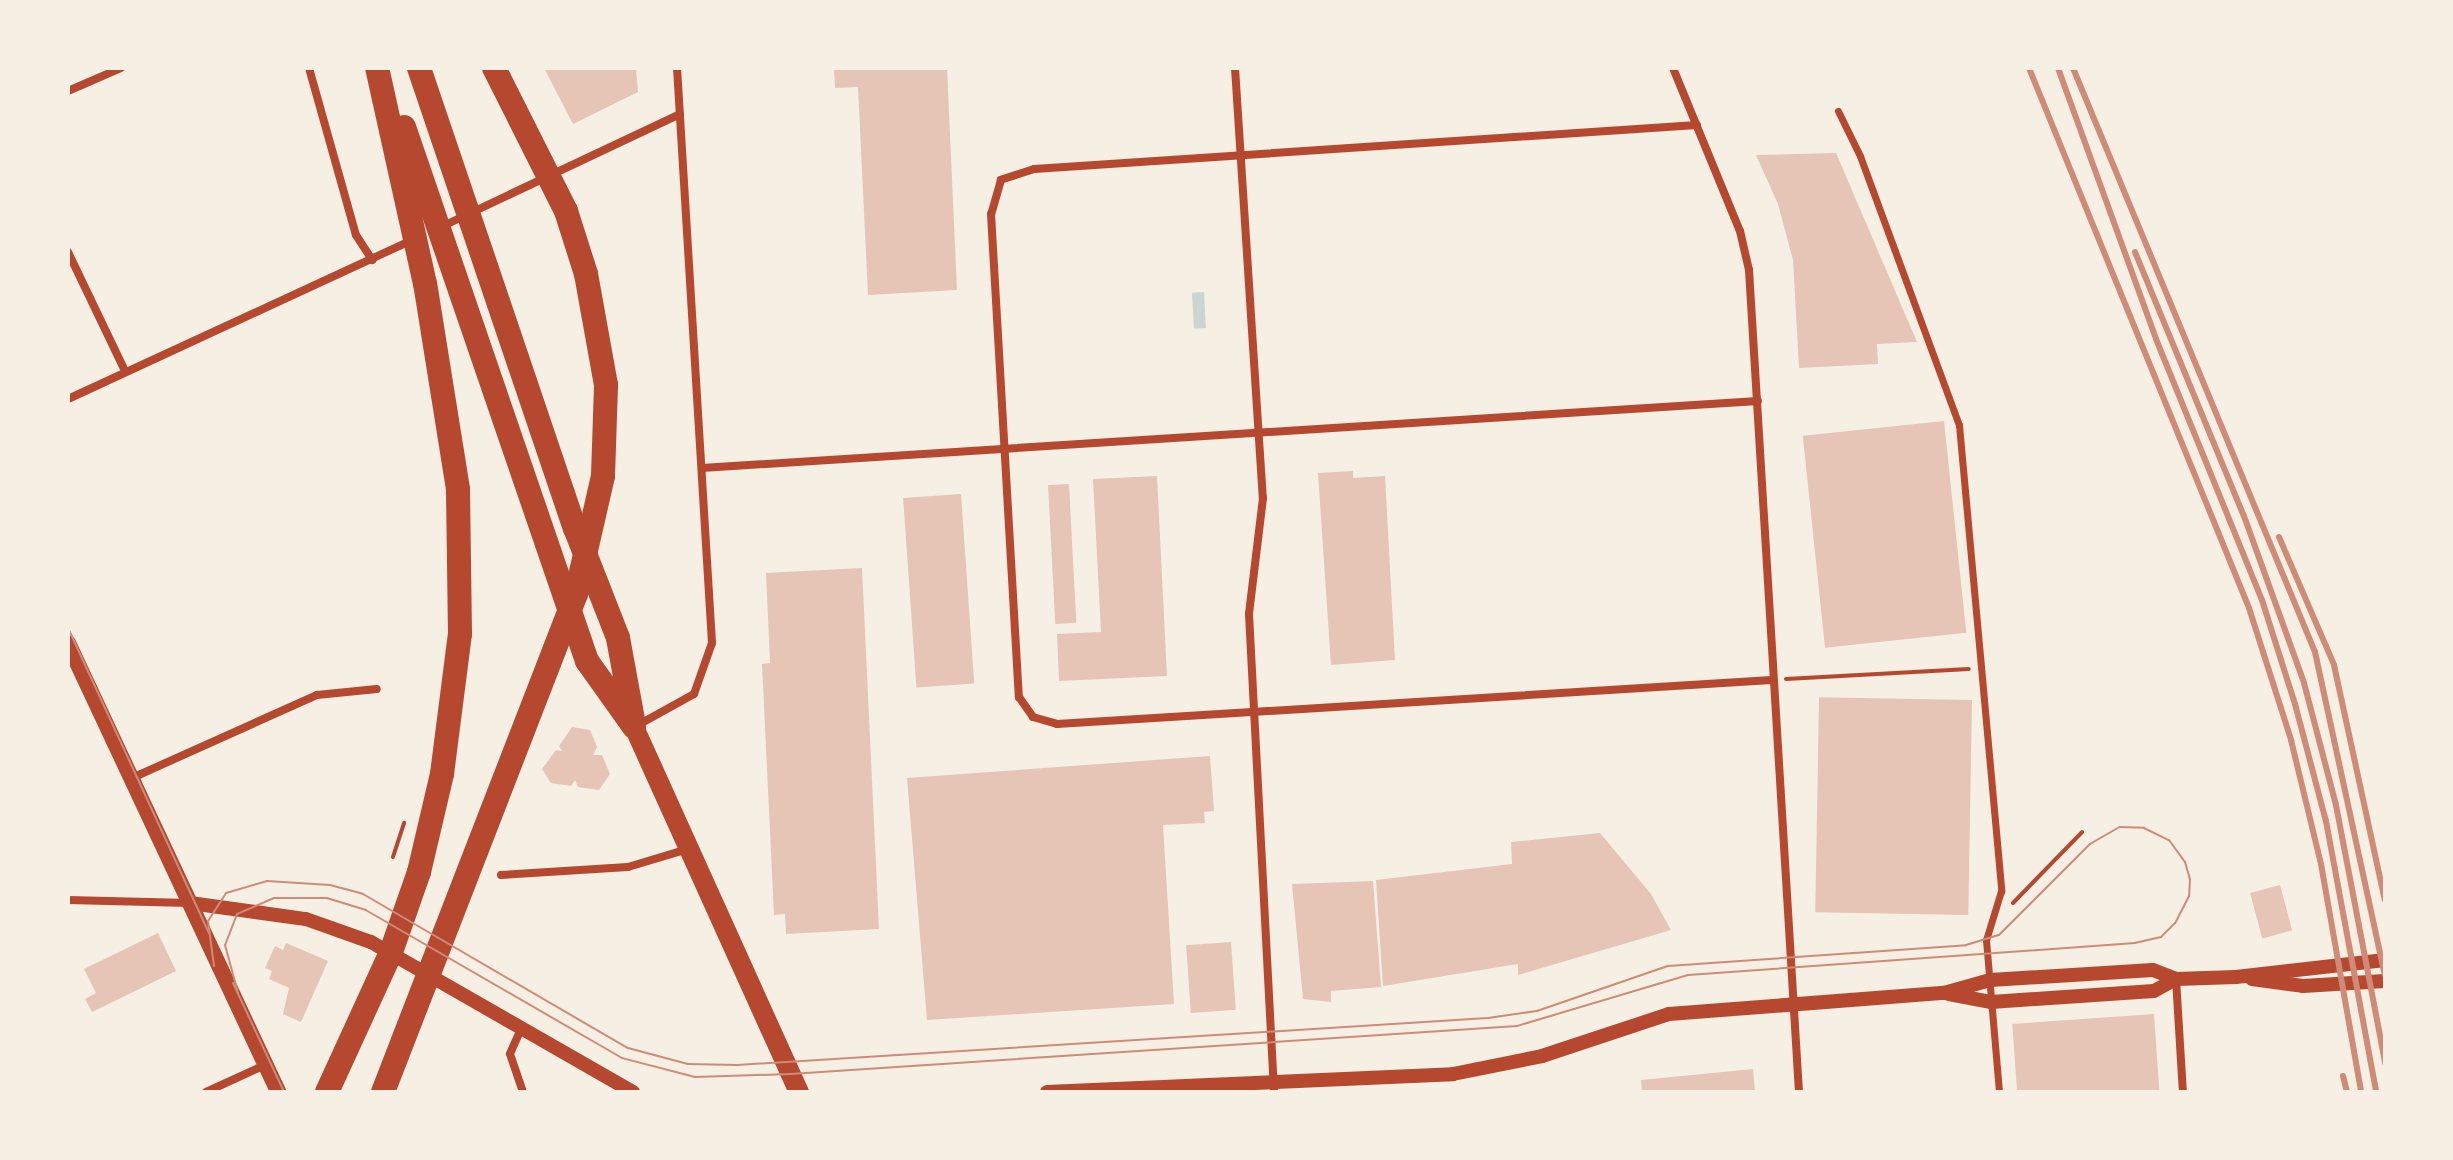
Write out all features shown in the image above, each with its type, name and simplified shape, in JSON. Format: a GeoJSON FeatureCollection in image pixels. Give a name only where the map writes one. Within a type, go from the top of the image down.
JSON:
{"type":"FeatureCollection","features":[{"type":"Feature","properties":{"kind":"highway"},"geometry":{"type":"LineString","coordinates":[[327,1092],[391,952],[419,872],[442,774],[460,634],[456,474],[425,284],[377,68]]}},
{"type":"Feature","properties":{"kind":"highway"},"geometry":{"type":"LineString","coordinates":[[384,68],[587,661],[634,727]]}},
{"type":"Feature","properties":{"kind":"highway"},"geometry":{"type":"LineString","coordinates":[[419,68],[618,638],[634,727]]}},
{"type":"Feature","properties":{"kind":"highway"},"geometry":{"type":"LineString","coordinates":[[383,1092],[576,594],[603,476],[606,385],[586,274],[560,197],[494,68]]}},
{"type":"Feature","properties":{"kind":"main road"},"geometry":{"type":"LineString","coordinates":[[69,649],[278,1092]]}},
{"type":"Feature","properties":{"kind":"main road"},"geometry":{"type":"LineString","coordinates":[[634,727],[799,1092]]}},
{"type":"Feature","properties":{"kind":"street"},"geometry":{"type":"LineString","coordinates":[[68,91],[121,68]]}},
{"type":"Feature","properties":{"kind":"street"},"geometry":{"type":"LineString","coordinates":[[309,68],[356,235],[372,260]]}},
{"type":"Feature","properties":{"kind":"street"},"geometry":{"type":"LineString","coordinates":[[634,727],[694,694],[708,665],[712,643],[677,68]]}},
{"type":"Feature","properties":{"kind":"street"},"geometry":{"type":"LineString","coordinates":[[1235,68],[1259,434],[1262,518],[1249,614],[1274,1086]]}},
{"type":"Feature","properties":{"kind":"street"},"geometry":{"type":"LineString","coordinates":[[1673,68],[1746,254],[1758,401],[1772,680],[1799,1092]]}},
{"type":"Feature","properties":{"kind":"street"},"geometry":{"type":"LineString","coordinates":[[1838,111],[1860,156],[1959,425],[2001,891],[1986,940],[1999,1092]]}},
{"type":"Feature","properties":{"kind":"street"},"geometry":{"type":"LineString","coordinates":[[68,399],[680,114]]}},
{"type":"Feature","properties":{"kind":"street"},"geometry":{"type":"LineString","coordinates":[[1697,125],[1034,169],[1001,180],[991,214],[1002,449],[1019,697],[1033,717],[1057,724],[1772,680]]}},
{"type":"Feature","properties":{"kind":"street"},"geometry":{"type":"LineString","coordinates":[[68,252],[125,371]]}},
{"type":"Feature","properties":{"kind":"street"},"geometry":{"type":"LineString","coordinates":[[702,468],[1758,401]]}},
{"type":"Feature","properties":{"kind":"street"},"geometry":{"type":"LineString","coordinates":[[132,778],[317,695],[377,689]]}},
{"type":"Feature","properties":{"kind":"street"},"geometry":{"type":"LineString","coordinates":[[501,875],[628,867],[688,849]]}},
{"type":"Feature","properties":{"kind":"street"},"geometry":{"type":"LineString","coordinates":[[68,900],[190,903],[328,925],[371,942],[633,1092]]}},
{"type":"Feature","properties":{"kind":"street"},"geometry":{"type":"LineString","coordinates":[[1047,1092],[1274,1086],[1453,1074],[1542,1056],[1669,1014],[1944,993],[1990,980],[2153,970],[2176,979],[2236,977],[2385,960]]}},
{"type":"Feature","properties":{"kind":"street"},"geometry":{"type":"LineString","coordinates":[[2236,977],[2303,986],[2385,981]]}},
{"type":"Feature","properties":{"kind":"street"},"geometry":{"type":"LineString","coordinates":[[1944,993],[1991,1002],[2154,991],[2176,979]]}},
{"type":"Feature","properties":{"kind":"street"},"geometry":{"type":"LineString","coordinates":[[2176,979],[2183,1092]]}},
{"type":"Feature","properties":{"kind":"street"},"geometry":{"type":"LineString","coordinates":[[521,1029],[510,1054],[523,1092]]}},
{"type":"Feature","properties":{"kind":"street"},"geometry":{"type":"LineString","coordinates":[[206,1092],[265,1065]]}},
{"type":"Feature","properties":{"kind":"path"},"geometry":{"type":"LineString","coordinates":[[1772,680],[1979,669]]}},
{"type":"Feature","properties":{"kind":"path"},"geometry":{"type":"LineString","coordinates":[[393,857],[404,823]]}},
{"type":"Feature","properties":{"kind":"path"},"geometry":{"type":"LineString","coordinates":[[1991,924],[2082,832]]}},
{"type":"Feature","properties":{"kind":"shaded area"},"geometry":{"type":"Polygon","coordinates":[[[1204,292],[1206,328],[1194,329],[1192,293],[1204,292]]]}},
{"type":"Feature","properties":{"kind":"building"},"geometry":{"type":"Polygon","coordinates":[[[544,68],[636,68],[638,92],[573,124],[544,68]]]}},
{"type":"Feature","properties":{"kind":"building"},"geometry":{"type":"Polygon","coordinates":[[[834,68],[947,68],[957,290],[868,295],[858,87],[835,88],[834,68]]]}},
{"type":"Feature","properties":{"kind":"building"},"geometry":{"type":"Polygon","coordinates":[[[1836,153],[1917,342],[1877,344],[1878,364],[1799,368],[1793,260],[1778,204],[1756,155],[1836,153]]]}},
{"type":"Feature","properties":{"kind":"building"},"geometry":{"type":"Polygon","coordinates":[[[1944,421],[1966,633],[1825,648],[1803,436],[1944,421]]]}},
{"type":"Feature","properties":{"kind":"building"},"geometry":{"type":"Polygon","coordinates":[[[1353,471],[1353,478],[1385,476],[1395,660],[1331,665],[1318,473],[1353,471]]]}},
{"type":"Feature","properties":{"kind":"building"},"geometry":{"type":"Polygon","coordinates":[[[1157,476],[1167,676],[1059,681],[1057,634],[1101,632],[1093,479],[1157,476]]]}},
{"type":"Feature","properties":{"kind":"building"},"geometry":{"type":"Polygon","coordinates":[[[1069,484],[1076,623],[1055,624],[1048,485],[1069,484]]]}},
{"type":"Feature","properties":{"kind":"building"},"geometry":{"type":"Polygon","coordinates":[[[961,494],[974,684],[916,688],[903,498],[961,494]]]}},
{"type":"Feature","properties":{"kind":"building"},"geometry":{"type":"Polygon","coordinates":[[[862,568],[879,929],[786,934],[785,914],[774,915],[762,664],[770,663],[766,573],[862,568]]]}},
{"type":"Feature","properties":{"kind":"building"},"geometry":{"type":"Polygon","coordinates":[[[1819,697],[1972,700],[1968,915],[1815,912],[1819,697]]]}},
{"type":"Feature","properties":{"kind":"building"},"geometry":{"type":"Polygon","coordinates":[[[572,727],[590,730],[597,747],[593,755],[602,755],[610,774],[599,790],[578,787],[575,780],[571,786],[551,783],[542,769],[556,750],[562,751],[559,746],[572,727]]]}},
{"type":"Feature","properties":{"kind":"building"},"geometry":{"type":"Polygon","coordinates":[[[1210,756],[1214,811],[1204,812],[1205,823],[1163,825],[1174,1004],[927,1020],[907,778],[1210,756]]]}},
{"type":"Feature","properties":{"kind":"building"},"geometry":{"type":"Polygon","coordinates":[[[1600,833],[1651,894],[1671,930],[1518,975],[1518,964],[1383,986],[1376,880],[1512,864],[1511,842],[1600,833]]]}},
{"type":"Feature","properties":{"kind":"building"},"geometry":{"type":"Polygon","coordinates":[[[1373,881],[1381,987],[1331,991],[1331,1002],[1303,999],[1292,884],[1373,881]]]}},
{"type":"Feature","properties":{"kind":"building"},"geometry":{"type":"Polygon","coordinates":[[[2280,885],[2292,930],[2262,938],[2250,893],[2280,885]]]}},
{"type":"Feature","properties":{"kind":"building"},"geometry":{"type":"Polygon","coordinates":[[[158,933],[176,971],[92,1012],[85,999],[96,993],[84,969],[158,933]]]}},
{"type":"Feature","properties":{"kind":"building"},"geometry":{"type":"Polygon","coordinates":[[[1231,942],[1236,1010],[1191,1013],[1186,945],[1231,942]]]}},
{"type":"Feature","properties":{"kind":"building"},"geometry":{"type":"Polygon","coordinates":[[[286,943],[328,961],[301,1022],[283,1014],[289,988],[269,979],[272,971],[265,968],[275,946],[283,950],[286,943]]]}},
{"type":"Feature","properties":{"kind":"building"},"geometry":{"type":"Polygon","coordinates":[[[2154,1014],[2159,1092],[2017,1092],[2012,1024],[2154,1014]]]}},
{"type":"Feature","properties":{"kind":"building"},"geometry":{"type":"Polygon","coordinates":[[[1753,1069],[1755,1092],[1642,1092],[1641,1080],[1753,1069]]]}},
{"type":"Feature","properties":{"kind":"tram line"},"geometry":{"type":"LineString","coordinates":[[68,628],[209,933]]}},
{"type":"Feature","properties":{"kind":"tram line"},"geometry":{"type":"LineString","coordinates":[[214,966],[208,921],[226,893],[267,881],[330,885],[363,894],[628,1048],[688,1064],[737,1065],[1488,1018],[1537,1011],[1668,966],[1966,945],[1999,935],[2090,844],[2120,827],[2144,828],[2169,840],[2185,862],[2190,879],[2189,896],[2175,923],[2161,937],[2135,943],[1688,975],[1517,1026],[791,1074],[695,1077],[622,1058],[366,910],[327,898],[274,898],[237,914],[225,945],[238,993]]}},
{"type":"Feature","properties":{"kind":"tram line"},"geometry":{"type":"LineString","coordinates":[[233,983],[284,1092]]}},
{"type":"Feature","properties":{"kind":"railway"},"geometry":{"type":"LineString","coordinates":[[2029,68],[2249,608],[2291,740],[2321,864],[2361,1092]]}},
{"type":"Feature","properties":{"kind":"railway"},"geometry":{"type":"LineString","coordinates":[[2058,68],[2156,339],[2262,600],[2295,704],[2326,821],[2376,1092]]}},
{"type":"Feature","properties":{"kind":"railway"},"geometry":{"type":"LineString","coordinates":[[2073,68],[2315,652],[2385,975]]}},
{"type":"Feature","properties":{"kind":"railway"},"geometry":{"type":"LineString","coordinates":[[2135,252],[2244,516],[2304,683],[2336,805],[2385,1063]]}},
{"type":"Feature","properties":{"kind":"railway"},"geometry":{"type":"LineString","coordinates":[[2279,537],[2334,665],[2385,900]]}},
{"type":"Feature","properties":{"kind":"railway"},"geometry":{"type":"LineString","coordinates":[[2343,1076],[2347,1092]]}}]}
